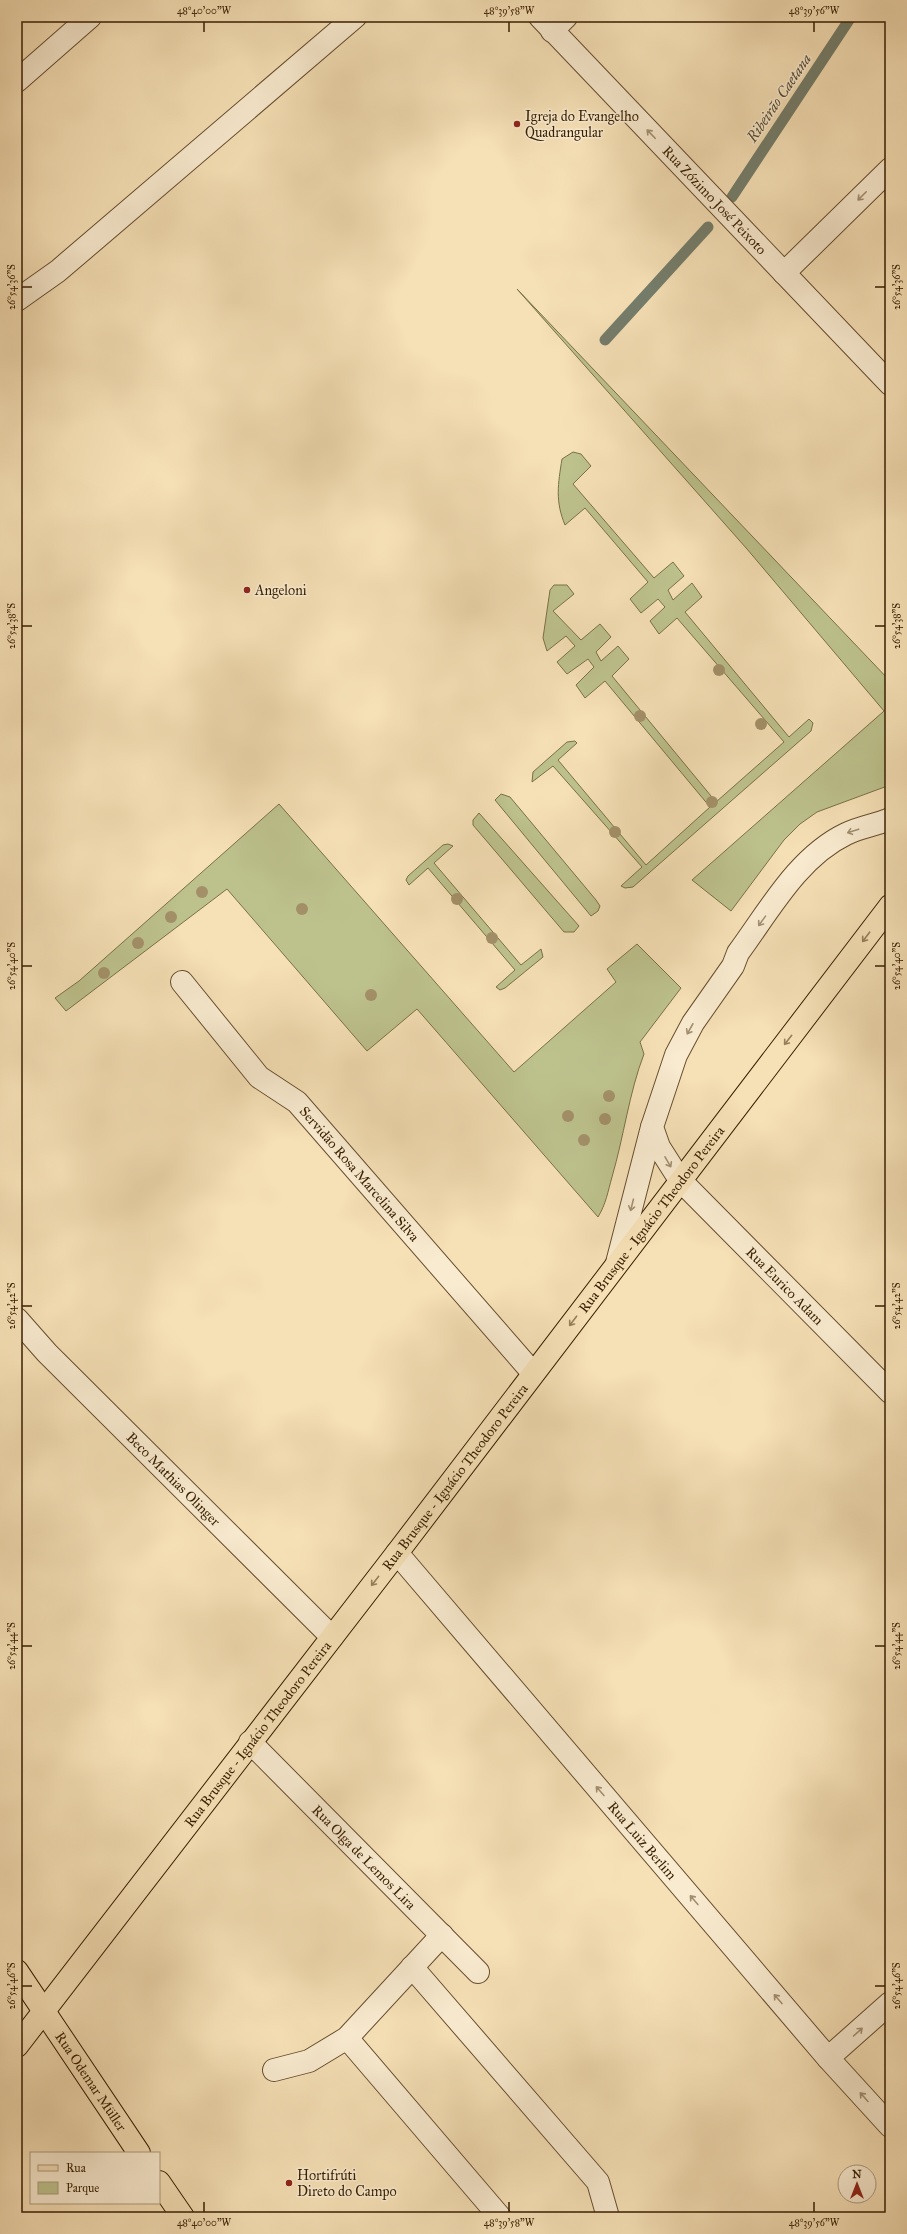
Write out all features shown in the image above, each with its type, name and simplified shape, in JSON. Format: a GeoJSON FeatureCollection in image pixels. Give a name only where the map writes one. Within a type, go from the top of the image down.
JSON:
{"type":"FeatureCollection","features":[{"type":"Feature","properties":{"kind":"main road","name":"Rua Brusque - Ignácio Theodoro Pereira"},"geometry":{"type":"LineString","coordinates":[[17,2046],[43,2010],[397,1553],[890,906]]}},
{"type":"Feature","properties":{"kind":"main road","name":"Rua Odemar Müller"},"geometry":{"type":"LineString","coordinates":[[17,1972],[138,2152]]}},
{"type":"Feature","properties":{"kind":"main road"},"geometry":{"type":"LineString","coordinates":[[160,2183],[183,2217]]}},
{"type":"Feature","properties":{"kind":"street"},"geometry":{"type":"LineString","coordinates":[[17,81],[90,17]]}},
{"type":"Feature","properties":{"kind":"street"},"geometry":{"type":"LineString","coordinates":[[20,291],[58,271],[355,17]]}},
{"type":"Feature","properties":{"kind":"street","name":"Rua Zózimo José Peixoto"},"geometry":{"type":"LineString","coordinates":[[553,22],[784,273],[890,384]]}},
{"type":"Feature","properties":{"kind":"street"},"geometry":{"type":"LineString","coordinates":[[784,273],[890,169]]}},
{"type":"Feature","properties":{"kind":"street"},"geometry":{"type":"LineString","coordinates":[[617,1263],[652,1127],[676,1055],[693,1023],[733,966],[738,953],[788,884],[814,854],[846,834],[890,819]]}},
{"type":"Feature","properties":{"kind":"street","name":"Servidão Rosa Marcelina Silva"},"geometry":{"type":"LineString","coordinates":[[182,982],[260,1077],[297,1102],[533,1373]]}},
{"type":"Feature","properties":{"kind":"street","name":"Rua Eurico Adam"},"geometry":{"type":"LineString","coordinates":[[652,1127],[659,1147],[680,1180],[890,1392]]}},
{"type":"Feature","properties":{"kind":"street","name":"Beco Mathias Olinger"},"geometry":{"type":"LineString","coordinates":[[17,1319],[47,1353],[332,1637]]}},
{"type":"Feature","properties":{"kind":"street","name":"Rua Luiz Berlim"},"geometry":{"type":"LineString","coordinates":[[397,1553],[828,2058],[890,2126]]}},
{"type":"Feature","properties":{"kind":"street","name":"Rua Olga de Lemos Lira"},"geometry":{"type":"LineString","coordinates":[[250,1742],[478,1972]]}},
{"type":"Feature","properties":{"kind":"street"},"geometry":{"type":"LineString","coordinates":[[274,2070],[309,2061],[347,2038],[442,1934]]}},
{"type":"Feature","properties":{"kind":"street"},"geometry":{"type":"LineString","coordinates":[[412,1967],[598,2182],[608,2217]]}},
{"type":"Feature","properties":{"kind":"street"},"geometry":{"type":"LineString","coordinates":[[828,2058],[890,2003]]}},
{"type":"Feature","properties":{"kind":"street"},"geometry":{"type":"LineString","coordinates":[[347,2038],[500,2217]]}},
{"type":"Feature","properties":{"kind":"green space"},"geometry":{"type":"Polygon","coordinates":[[[517,289],[890,681],[890,785],[817,812],[800,824],[784,840],[731,911],[692,880],[884,711],[747,549],[517,289]]]}},
{"type":"Feature","properties":{"kind":"green space"},"geometry":{"type":"Polygon","coordinates":[[[573,452],[581,454],[591,466],[573,484],[654,578],[673,562],[684,576],[668,590],[673,600],[692,583],[702,597],[685,612],[789,737],[809,719],[813,723],[811,731],[633,887],[625,888],[621,886],[642,867],[553,766],[532,782],[533,772],[567,742],[575,741],[577,743],[558,760],[646,865],[710,807],[605,681],[585,698],[576,685],[594,667],[588,659],[567,674],[557,662],[575,646],[566,636],[547,651],[543,638],[550,590],[554,585],[567,585],[574,594],[553,611],[581,640],[600,624],[611,637],[596,652],[601,661],[618,646],[629,659],[612,676],[716,802],[784,742],[677,618],[659,634],[650,621],[665,607],[658,599],[641,613],[630,599],[648,582],[585,508],[565,525],[560,508],[558,492],[559,476],[562,459],[573,452]]]}},
{"type":"Feature","properties":{"kind":"green space"},"geometry":{"type":"Polygon","coordinates":[[[501,794],[510,797],[596,900],[600,906],[598,911],[591,916],[495,800],[501,794]]]}},
{"type":"Feature","properties":{"kind":"green space"},"geometry":{"type":"Polygon","coordinates":[[[279,804],[514,1072],[616,982],[607,969],[637,944],[681,988],[640,1042],[644,1054],[630,1099],[608,1192],[598,1217],[417,1009],[367,1051],[227,889],[66,1011],[55,998],[79,981],[279,804]]]}},
{"type":"Feature","properties":{"kind":"green space"},"geometry":{"type":"Polygon","coordinates":[[[479,813],[579,926],[574,932],[564,932],[473,825],[473,820],[479,813]]]}},
{"type":"Feature","properties":{"kind":"green space"},"geometry":{"type":"Polygon","coordinates":[[[448,844],[453,846],[434,863],[521,965],[541,949],[543,957],[505,988],[500,990],[496,987],[515,970],[428,868],[409,885],[406,880],[408,876],[443,845],[448,844]]]}},
{"type":"Feature","properties":{"kind":"waterway","name":"Ribeirão Caetana"},"geometry":{"type":"LineString","coordinates":[[732,197],[851,17]]}},
{"type":"Feature","properties":{"kind":"waterway","name":"Ribeirão Caetana"},"geometry":{"type":"LineString","coordinates":[[605,340],[708,227]]}},
{"type":"Feature","properties":{"kind":"place","name":"Igreja do Evangelho Quadrangular"},"geometry":{"type":"Point","coordinates":[517,124]}},
{"type":"Feature","properties":{"kind":"place","name":"Angeloni"},"geometry":{"type":"Point","coordinates":[247,590]}},
{"type":"Feature","properties":{"kind":"place","name":"Hortifrúti Direto do Campo"},"geometry":{"type":"Point","coordinates":[289,2183]}}]}
